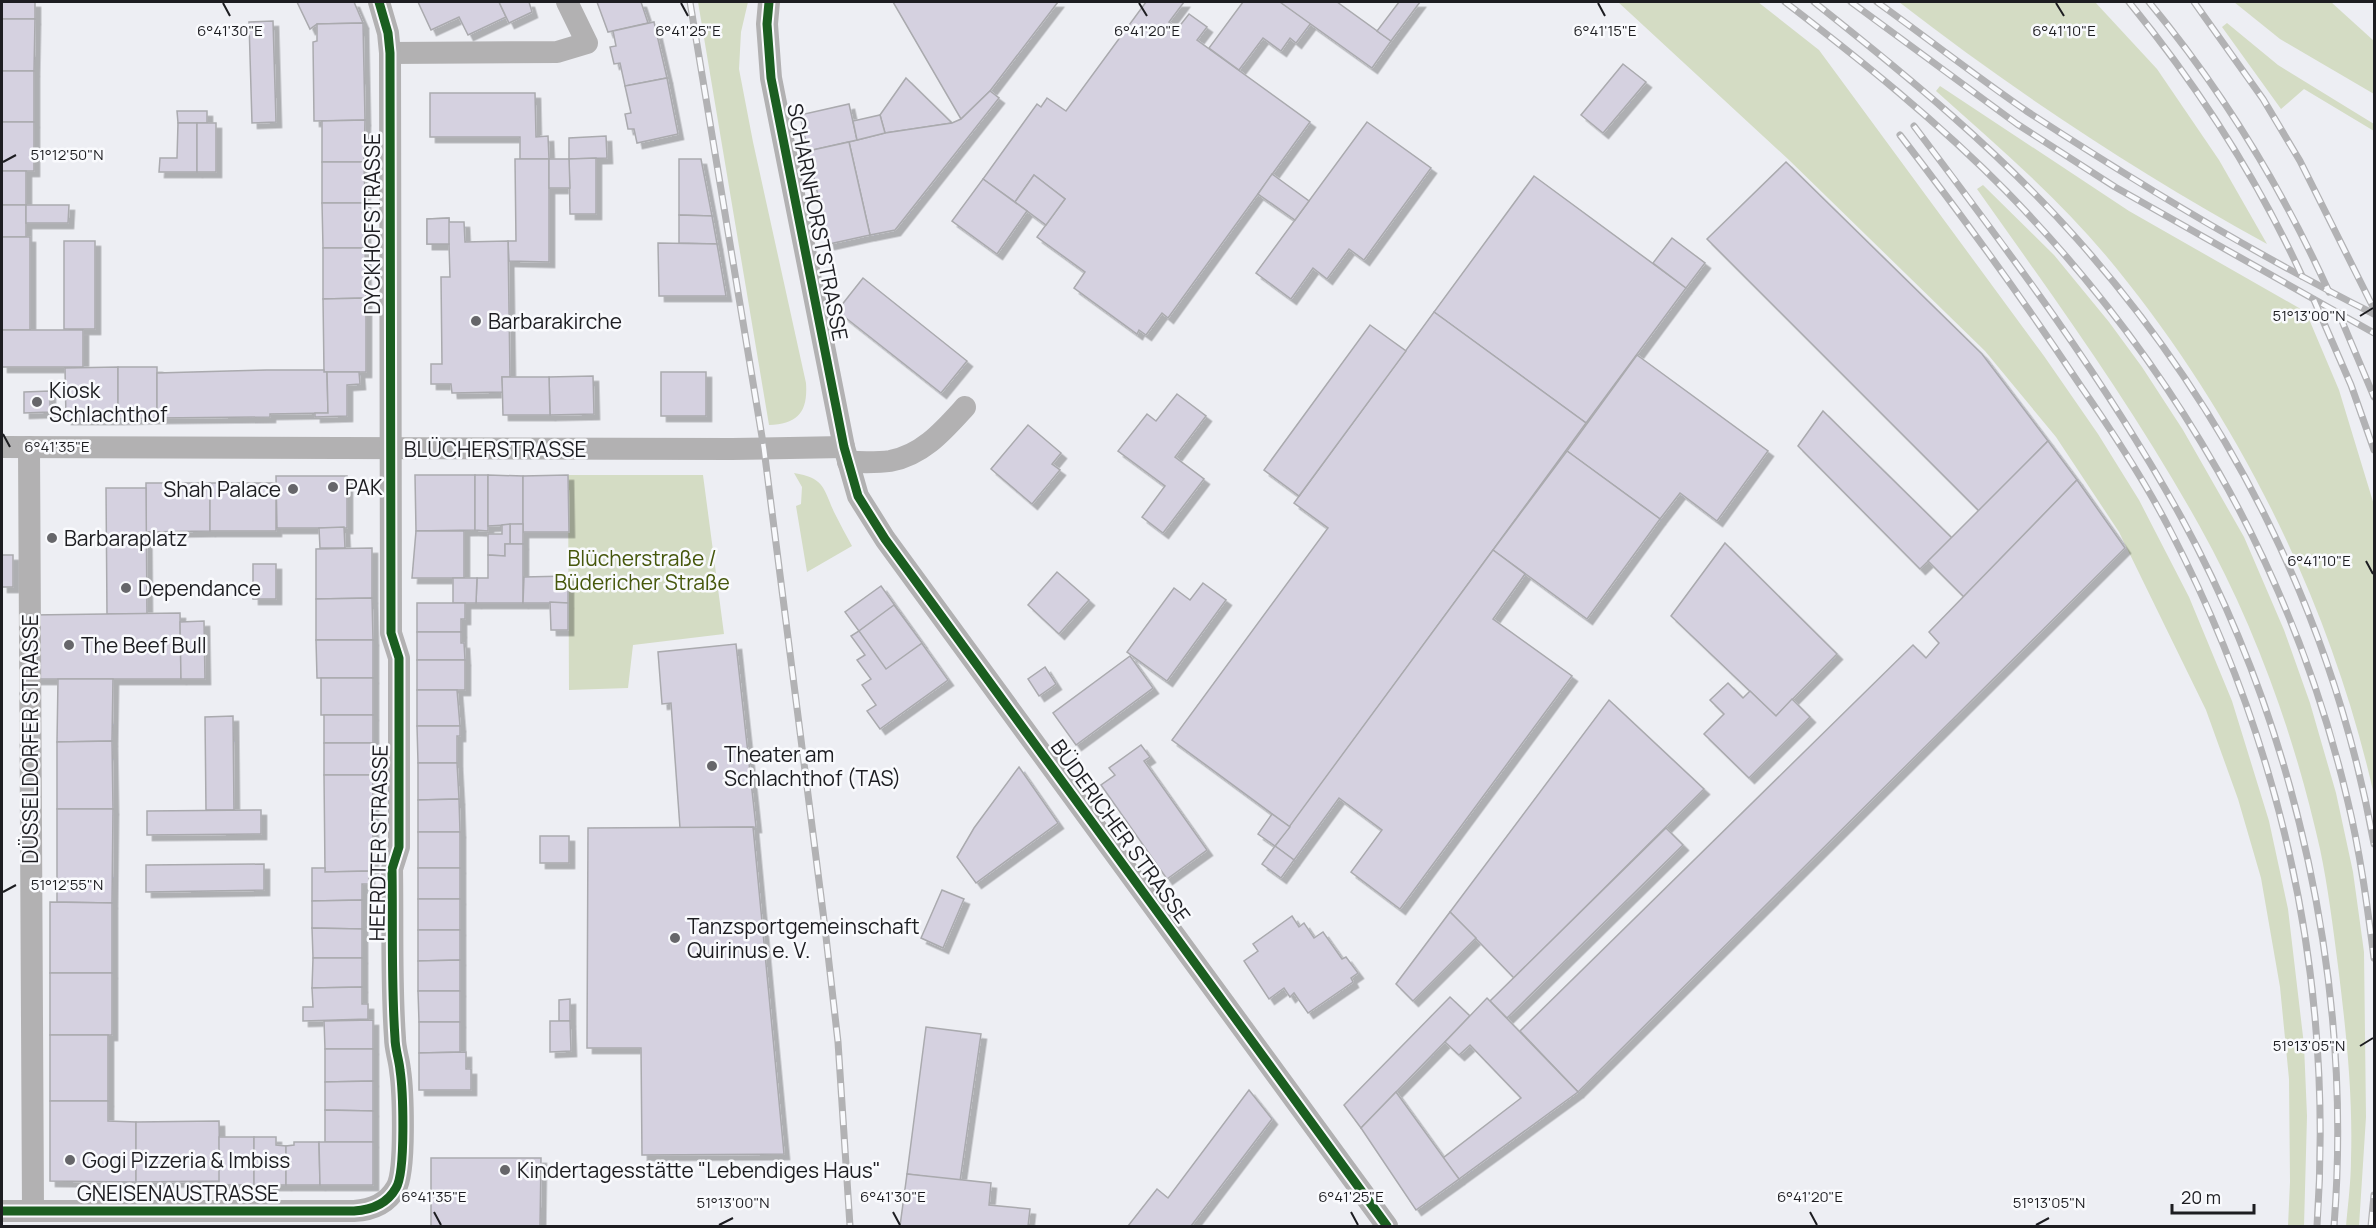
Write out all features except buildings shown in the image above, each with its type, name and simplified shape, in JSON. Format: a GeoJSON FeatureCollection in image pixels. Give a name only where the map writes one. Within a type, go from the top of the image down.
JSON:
{"type":"FeatureCollection","features":[{"type":"Feature","properties":{"kind":"street","name":"DYCKHOFSTRASSE"},"geometry":{"type":"LineString","coordinates":[[379,2],[388,33],[390,53],[391,448]]}},
{"type":"Feature","properties":{"kind":"street"},"geometry":{"type":"LineString","coordinates":[[390,53],[557,52],[587,43],[567,2]]}},
{"type":"Feature","properties":{"kind":"street","name":"SCHARNHORSTSTRASSE"},"geometry":{"type":"LineString","coordinates":[[770,2],[767,24],[771,78],[846,455]]}},
{"type":"Feature","properties":{"kind":"street"},"geometry":{"type":"LineString","coordinates":[[846,455],[890,461],[916,452],[939,435],[965,407]]}},
{"type":"Feature","properties":{"kind":"street","name":"BLÜCHERSTRASSE"},"geometry":{"type":"LineString","coordinates":[[2,447],[732,449],[846,455]]}},
{"type":"Feature","properties":{"kind":"street","name":"DÜSSELDORFER STRASSE"},"geometry":{"type":"LineString","coordinates":[[29,447],[33,1211]]}},
{"type":"Feature","properties":{"kind":"street","name":"HEERDTER STRASSE"},"geometry":{"type":"LineString","coordinates":[[354,1219],[378,1206],[397,1188],[401,1169],[400,1071],[394,1040],[392,869],[399,847],[399,658],[391,633],[391,448]]}},
{"type":"Feature","properties":{"kind":"street","name":"BÜDERICHER STRASSE"},"geometry":{"type":"LineString","coordinates":[[846,455],[858,496],[874,524],[1387,1227]]}},
{"type":"Feature","properties":{"kind":"street","name":"GNEISENAUSTRASSE"},"geometry":{"type":"LineString","coordinates":[[2,1211],[354,1219]]}},
{"type":"Feature","properties":{"kind":"green space"},"geometry":{"type":"Polygon","coordinates":[[[698,2],[748,2],[741,32],[739,69],[806,383],[803,409],[794,419],[779,424],[769,425],[698,2]]]}},
{"type":"Feature","properties":{"kind":"green space"},"geometry":{"type":"Polygon","coordinates":[[[1618,2],[1758,2],[1819,50],[2044,356],[2098,434],[2139,500],[2189,597],[2232,701],[2269,821],[2288,909],[2304,1045],[2307,1116],[2304,1226],[2288,1226],[2289,1079],[2280,987],[2261,878],[2238,799],[2206,710],[2119,532],[2056,437],[1985,351],[1789,160],[1618,2]]]}},
{"type":"Feature","properties":{"kind":"green space"},"geometry":{"type":"Polygon","coordinates":[[[1899,2],[2095,2],[2157,69],[2219,160],[2267,244],[2171,189],[2078,130],[1987,68],[1899,2]]]}},
{"type":"Feature","properties":{"kind":"green space"},"geometry":{"type":"Polygon","coordinates":[[[2234,2],[2331,2],[2374,41],[2374,94],[2280,39],[2234,2]]]}},
{"type":"Feature","properties":{"kind":"green space"},"geometry":{"type":"Polygon","coordinates":[[[2227,23],[2278,65],[2374,124],[2374,131],[2304,89],[2281,109],[2222,27],[2227,23]]]}},
{"type":"Feature","properties":{"kind":"green space"},"geometry":{"type":"Polygon","coordinates":[[[1940,86],[2129,211],[2306,312],[2339,390],[2374,505],[2374,795],[2356,724],[2333,654],[2306,585],[2276,517],[2203,388],[2162,327],[2097,245],[2030,176],[1936,91],[1940,86]]]}},
{"type":"Feature","properties":{"kind":"green space"},"geometry":{"type":"Polygon","coordinates":[[[1983,185],[2054,255],[2109,322],[2142,367],[2183,430],[2244,537],[2284,630],[2310,703],[2336,793],[2353,872],[2364,952],[2366,1117],[2359,1226],[2346,1226],[2351,1167],[2350,1086],[2344,1014],[2328,892],[2310,807],[2271,682],[2238,602],[2174,481],[2093,354],[1977,189],[1983,185]]]}},
{"type":"Feature","properties":{"kind":"green space"},"geometry":{"type":"Polygon","coordinates":[[[794,473],[811,478],[821,485],[852,546],[807,572],[796,506],[801,504],[802,487],[794,473]]]}},
{"type":"Feature","properties":{"kind":"green space","name":"Blücherstraße / Büdericher Straße"},"geometry":{"type":"Polygon","coordinates":[[[568,475],[703,475],[724,634],[633,645],[628,688],[569,690],[568,475]]]}},
{"type":"Feature","properties":{"kind":"railway"},"geometry":{"type":"LineString","coordinates":[[690,2],[764,449],[838,1042],[850,1226]]}},
{"type":"Feature","properties":{"kind":"railway"},"geometry":{"type":"LineString","coordinates":[[1785,2],[1899,93],[2006,191],[2066,256],[2122,325],[2172,397],[2218,471],[2259,549],[2294,629],[2323,712],[2352,818],[2374,958]]}},
{"type":"Feature","properties":{"kind":"railway"},"geometry":{"type":"LineString","coordinates":[[1814,2],[1950,115],[2047,206],[2132,305],[2182,374],[2227,446],[2268,521],[2302,598],[2332,678],[2356,760],[2374,844]]}},
{"type":"Feature","properties":{"kind":"railway"},"geometry":{"type":"LineString","coordinates":[[1851,2],[2017,124],[2115,187],[2374,333]]}},
{"type":"Feature","properties":{"kind":"railway"},"geometry":{"type":"LineString","coordinates":[[1877,2],[2028,112],[2113,166],[2242,243],[2374,314]]}},
{"type":"Feature","properties":{"kind":"railway"},"geometry":{"type":"LineString","coordinates":[[2129,2],[2202,99],[2224,133],[2266,204],[2302,276]]}},
{"type":"Feature","properties":{"kind":"railway"},"geometry":{"type":"LineString","coordinates":[[2149,2],[2176,35],[2249,141],[2291,215],[2329,292]]}},
{"type":"Feature","properties":{"kind":"railway"},"geometry":{"type":"LineString","coordinates":[[2194,2],[2263,99],[2300,161],[2374,309]]}},
{"type":"Feature","properties":{"kind":"railway"},"geometry":{"type":"LineString","coordinates":[[1914,126],[2055,317],[2121,415],[2181,517],[2222,598],[2257,683],[2285,771],[2308,861],[2325,952],[2334,1044],[2338,1135],[2334,1226]]}},
{"type":"Feature","properties":{"kind":"railway"},"geometry":{"type":"LineString","coordinates":[[1900,135],[2015,290],[2138,473],[2169,528],[2209,611],[2243,695],[2270,780],[2292,867],[2308,955],[2317,1044],[2320,1134],[2317,1226]]}},
{"type":"Feature","properties":{"kind":"railway"},"geometry":{"type":"LineString","coordinates":[[2314,300],[2351,385],[2374,450]]}},
{"type":"Feature","properties":{"kind":"railway"},"geometry":{"type":"LineString","coordinates":[[2339,314],[2374,397]]}},
{"type":"Feature","properties":{"kind":"railway"},"geometry":{"type":"LineString","coordinates":[[2371,1226],[2374,1195]]}},
{"type":"Feature","properties":{"kind":"cycle path"},"geometry":{"type":"LineString","coordinates":[[2,1211],[354,1211],[372,1208],[383,1202],[392,1194],[399,1179],[403,1112],[395,1042],[392,954],[392,869],[399,847],[399,658],[391,633],[390,53],[388,33],[379,2]]}},
{"type":"Feature","properties":{"kind":"cycle path"},"geometry":{"type":"LineString","coordinates":[[769,2],[767,24],[771,78],[844,447],[858,496],[885,539],[1387,1226]]}},
{"type":"Feature","properties":{"kind":"place","name":"Barbarakirche"},"geometry":{"type":"Point","coordinates":[476,321]}},
{"type":"Feature","properties":{"kind":"place","name":"Kiosk Schlachthof"},"geometry":{"type":"Point","coordinates":[37,402]}},
{"type":"Feature","properties":{"kind":"place","name":"PAK"},"geometry":{"type":"Point","coordinates":[333,487]}},
{"type":"Feature","properties":{"kind":"place","name":"Shah Palace"},"geometry":{"type":"Point","coordinates":[293,489]}},
{"type":"Feature","properties":{"kind":"place","name":"Barbaraplatz"},"geometry":{"type":"Point","coordinates":[52,538]}},
{"type":"Feature","properties":{"kind":"place","name":"Dependance"},"geometry":{"type":"Point","coordinates":[126,588]}},
{"type":"Feature","properties":{"kind":"place","name":"The Beef Bull"},"geometry":{"type":"Point","coordinates":[69,645]}},
{"type":"Feature","properties":{"kind":"place","name":"Theater am Schlachthof (TAS)"},"geometry":{"type":"Point","coordinates":[712,766]}},
{"type":"Feature","properties":{"kind":"place","name":"Tanzsportgemeinschaft Quirinus e. V."},"geometry":{"type":"Point","coordinates":[675,938]}},
{"type":"Feature","properties":{"kind":"place","name":"Gogi Pizzeria & Imbiss"},"geometry":{"type":"Point","coordinates":[70,1160]}},
{"type":"Feature","properties":{"kind":"place","name":"Kindertagesstätte \"Lebendiges Haus\""},"geometry":{"type":"Point","coordinates":[505,1170]}}]}
